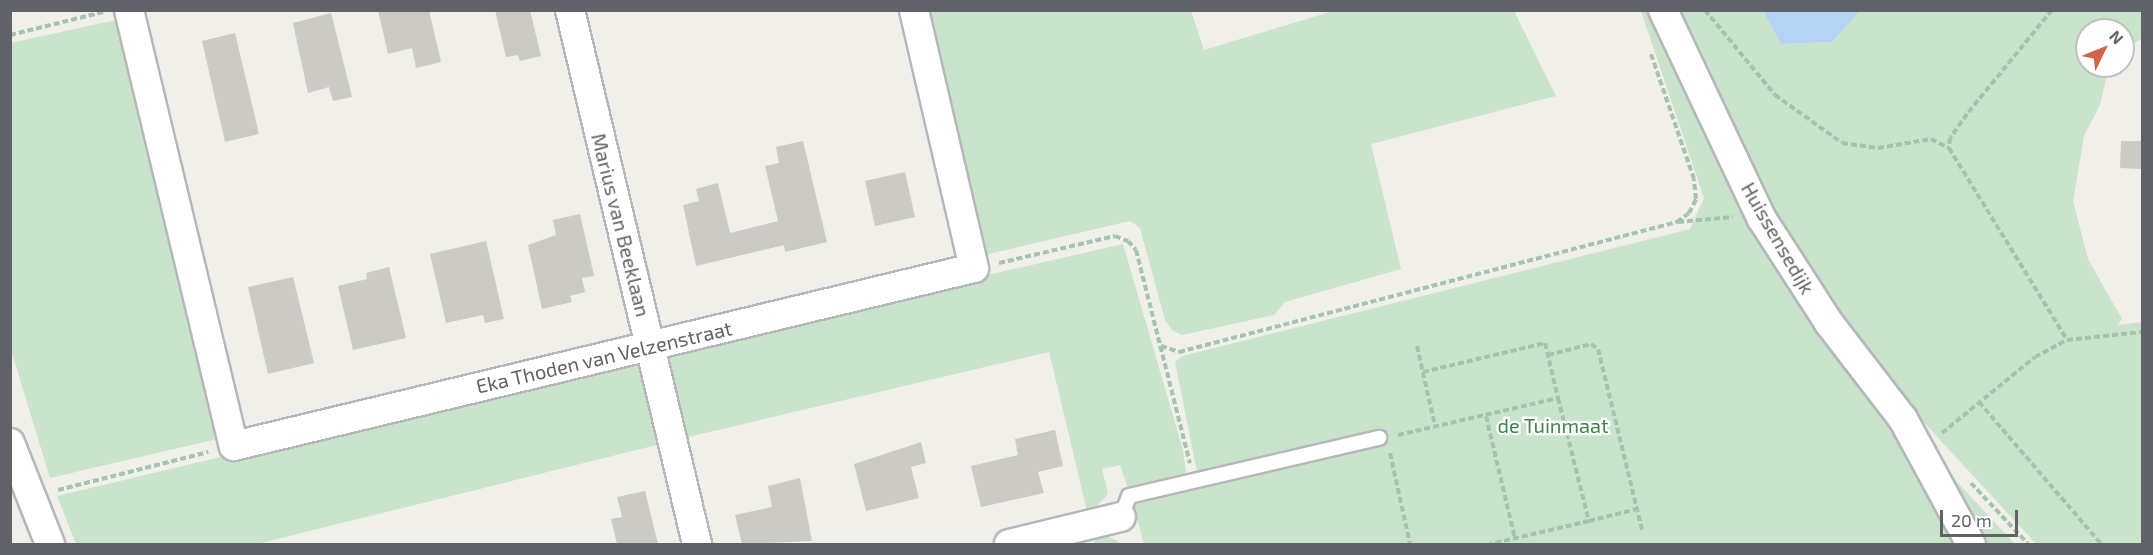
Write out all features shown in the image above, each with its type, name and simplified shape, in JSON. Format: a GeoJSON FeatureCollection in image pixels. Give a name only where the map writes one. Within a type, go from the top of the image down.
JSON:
{"type":"FeatureCollection","features":[{"type":"Feature","properties":{"kind":"street"},"geometry":{"type":"LineString","coordinates":[[129,10],[234,446]]}},
{"type":"Feature","properties":{"kind":"street","name":"Marius van Beeklaan"},"geometry":{"type":"LineString","coordinates":[[570,10],[697,544]]}},
{"type":"Feature","properties":{"kind":"street"},"geometry":{"type":"LineString","coordinates":[[914,10],[974,268]]}},
{"type":"Feature","properties":{"kind":"street","name":"Huissensedijk"},"geometry":{"type":"LineString","coordinates":[[1663,10],[1762,219],[1829,323],[1903,419],[1971,544]]}},
{"type":"Feature","properties":{"kind":"street","name":"Eka Thoden van Velzenstraat"},"geometry":{"type":"LineString","coordinates":[[234,446],[653,358],[974,268]]}},
{"type":"Feature","properties":{"kind":"street"},"geometry":{"type":"LineString","coordinates":[[10,442],[50,544]]}},
{"type":"Feature","properties":{"kind":"street"},"geometry":{"type":"LineString","coordinates":[[1009,544],[1121,517]]}},
{"type":"Feature","properties":{"kind":"lane"},"geometry":{"type":"LineString","coordinates":[[1121,517],[1129,496],[1385,441]]}},
{"type":"Feature","properties":{"kind":"path"},"geometry":{"type":"LineString","coordinates":[[10,35],[109,10]]}},
{"type":"Feature","properties":{"kind":"path"},"geometry":{"type":"LineString","coordinates":[[1705,10],[1775,95],[1842,143],[1878,148],[1931,139],[1949,148],[2067,340]]}},
{"type":"Feature","properties":{"kind":"path"},"geometry":{"type":"LineString","coordinates":[[1949,148],[1950,138],[1967,114],[2052,10]]}},
{"type":"Feature","properties":{"kind":"path"},"geometry":{"type":"LineString","coordinates":[[1648,44],[1694,179],[1696,199],[1689,213],[1677,222]]}},
{"type":"Feature","properties":{"kind":"path"},"geometry":{"type":"LineString","coordinates":[[1161,346],[1179,352],[1677,222],[1762,219]]}},
{"type":"Feature","properties":{"kind":"path"},"geometry":{"type":"LineString","coordinates":[[974,268],[1115,236],[1128,241],[1137,257],[1195,481]]}},
{"type":"Feature","properties":{"kind":"path"},"geometry":{"type":"LineString","coordinates":[[1939,436],[2034,357],[2067,340],[2142,332]]}},
{"type":"Feature","properties":{"kind":"path"},"geometry":{"type":"LineString","coordinates":[[1423,372],[1545,343],[1589,521]]}},
{"type":"Feature","properties":{"kind":"path"},"geometry":{"type":"LineString","coordinates":[[1548,355],[1591,344],[1598,349],[1642,530]]}},
{"type":"Feature","properties":{"kind":"path"},"geometry":{"type":"LineString","coordinates":[[1417,346],[1435,426]]}},
{"type":"Feature","properties":{"kind":"path"},"geometry":{"type":"LineString","coordinates":[[1410,544],[1385,441],[1435,426],[1558,398]]}},
{"type":"Feature","properties":{"kind":"path"},"geometry":{"type":"LineString","coordinates":[[1979,402],[2101,544]]}},
{"type":"Feature","properties":{"kind":"path"},"geometry":{"type":"LineString","coordinates":[[1486,416],[1515,539]]}},
{"type":"Feature","properties":{"kind":"path"},"geometry":{"type":"LineString","coordinates":[[30,497],[234,446]]}},
{"type":"Feature","properties":{"kind":"path"},"geometry":{"type":"LineString","coordinates":[[1490,544],[1637,509]]}},
{"type":"Feature","properties":{"kind":"green space","name":"de Tuinmaat"},"geometry":{"type":"Polygon","coordinates":[[[1652,10],[1959,544],[1144,544],[1133,505],[1328,458],[1325,441],[1197,472],[1175,362],[1182,356],[1690,229],[1704,198],[1641,11],[1652,10]]]}},
{"type":"Feature","properties":{"kind":"green space"},"geometry":{"type":"Polygon","coordinates":[[[922,11],[1191,11],[1204,50],[1333,11],[1514,11],[1556,96],[1371,144],[1401,269],[1285,302],[1274,315],[1182,335],[1172,330],[1165,320],[1140,228],[1130,221],[980,256],[922,11]]]}},
{"type":"Feature","properties":{"kind":"green space"},"geometry":{"type":"Polygon","coordinates":[[[1672,11],[1763,11],[1781,44],[1832,42],[1860,11],[2142,11],[2142,38],[2135,43],[2135,18],[2075,18],[2075,78],[2106,78],[2100,105],[2084,136],[2073,201],[2088,259],[2122,319],[2117,325],[2142,322],[2142,544],[2036,544],[1882,377],[1812,284],[1729,132],[1672,11]]]}},
{"type":"Feature","properties":{"kind":"green space"},"geometry":{"type":"Polygon","coordinates":[[[116,20],[125,42],[217,439],[50,478],[11,350],[10,43],[116,20]]]}},
{"type":"Feature","properties":{"kind":"green space"},"geometry":{"type":"Polygon","coordinates":[[[1123,244],[1183,450],[1186,474],[1128,489],[1120,465],[1102,469],[1108,494],[1088,515],[1049,352],[684,438],[670,375],[669,353],[678,346],[1123,244]]]}},
{"type":"Feature","properties":{"kind":"green space"},"geometry":{"type":"Polygon","coordinates":[[[628,360],[637,364],[645,376],[661,444],[257,544],[76,544],[57,496],[628,360]]]}},
{"type":"Feature","properties":{"kind":"green space"},"geometry":{"type":"Polygon","coordinates":[[[1943,467],[2015,544],[1980,544],[1943,467]]]}},
{"type":"Feature","properties":{"kind":"green space"},"geometry":{"type":"Polygon","coordinates":[[[1104,534],[1120,544],[1095,544],[1093,535],[1104,534]]]}},
{"type":"Feature","properties":{"kind":"water"},"geometry":{"type":"Polygon","coordinates":[[[1763,11],[1860,11],[1832,42],[1781,44],[1763,11]]]}},
{"type":"Feature","properties":{"kind":"building"},"geometry":{"type":"Polygon","coordinates":[[[378,10],[429,10],[441,62],[416,68],[412,48],[388,54],[378,10]]]}},
{"type":"Feature","properties":{"kind":"building"},"geometry":{"type":"Polygon","coordinates":[[[495,10],[530,10],[541,56],[520,61],[518,55],[506,57],[495,10]]]}},
{"type":"Feature","properties":{"kind":"building"},"geometry":{"type":"Polygon","coordinates":[[[331,13],[352,97],[333,101],[329,87],[308,93],[293,23],[331,13]]]}},
{"type":"Feature","properties":{"kind":"building"},"geometry":{"type":"Polygon","coordinates":[[[235,33],[259,134],[225,142],[202,41],[235,33]]]}},
{"type":"Feature","properties":{"kind":"building"},"geometry":{"type":"Polygon","coordinates":[[[803,141],[827,242],[785,252],[784,245],[696,266],[683,205],[699,201],[696,189],[718,183],[730,233],[778,221],[765,166],[779,163],[776,147],[803,141]]]}},
{"type":"Feature","properties":{"kind":"building"},"geometry":{"type":"Polygon","coordinates":[[[2121,141],[2142,141],[2142,169],[2120,168],[2121,141]]]}},
{"type":"Feature","properties":{"kind":"building"},"geometry":{"type":"Polygon","coordinates":[[[905,172],[915,217],[875,226],[865,181],[905,172]]]}},
{"type":"Feature","properties":{"kind":"building"},"geometry":{"type":"Polygon","coordinates":[[[580,214],[594,276],[582,278],[585,292],[570,296],[572,302],[542,309],[528,245],[556,235],[553,220],[580,214]]]}},
{"type":"Feature","properties":{"kind":"building"},"geometry":{"type":"Polygon","coordinates":[[[486,241],[504,319],[485,323],[483,315],[446,323],[430,254],[486,241]]]}},
{"type":"Feature","properties":{"kind":"building"},"geometry":{"type":"Polygon","coordinates":[[[389,267],[406,338],[353,350],[338,286],[367,279],[366,273],[389,267]]]}},
{"type":"Feature","properties":{"kind":"building"},"geometry":{"type":"Polygon","coordinates":[[[293,277],[314,363],[268,374],[248,287],[293,277]]]}},
{"type":"Feature","properties":{"kind":"building"},"geometry":{"type":"Polygon","coordinates":[[[1055,430],[1063,466],[1038,472],[1044,493],[981,507],[971,466],[1018,455],[1015,439],[1055,430]]]}},
{"type":"Feature","properties":{"kind":"building"},"geometry":{"type":"Polygon","coordinates":[[[921,442],[926,463],[911,467],[919,498],[866,511],[854,464],[921,442]]]}},
{"type":"Feature","properties":{"kind":"building"},"geometry":{"type":"Polygon","coordinates":[[[800,478],[812,541],[742,544],[735,515],[772,507],[768,486],[800,478]]]}},
{"type":"Feature","properties":{"kind":"building"},"geometry":{"type":"Polygon","coordinates":[[[645,491],[658,544],[617,544],[611,519],[622,517],[617,497],[645,491]]]}}]}
